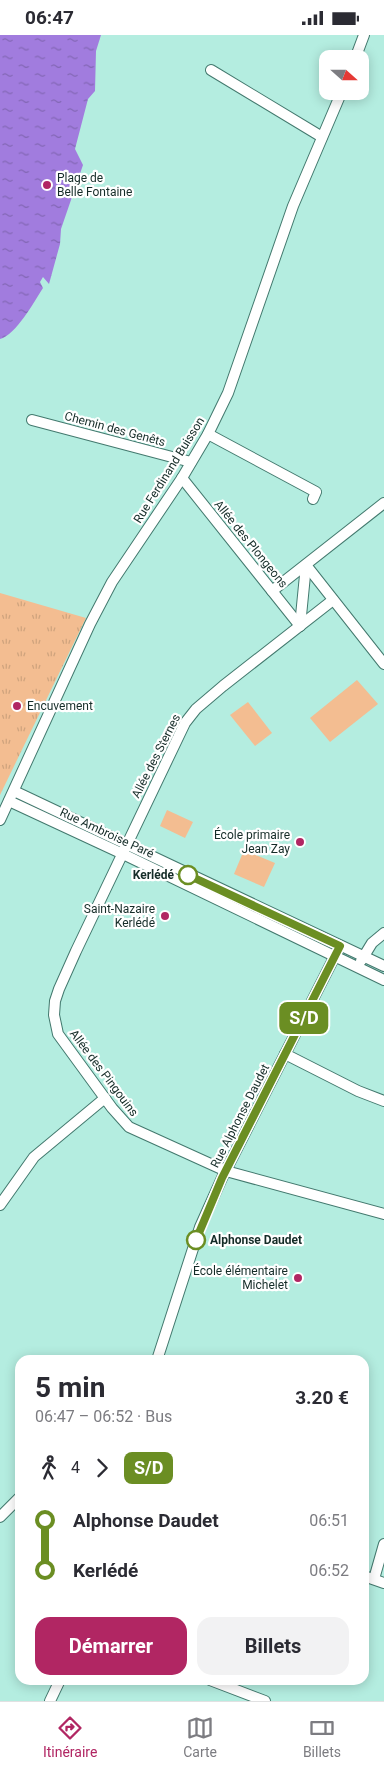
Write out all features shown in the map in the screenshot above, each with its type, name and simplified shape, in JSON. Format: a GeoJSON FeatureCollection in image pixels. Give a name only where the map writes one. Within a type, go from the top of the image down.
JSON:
{"type":"FeatureCollection","features":[{"type":"Feature","properties":{"kind":"street"},"geometry":{"type":"LineString","coordinates":[[358,50],[364,35]]}},
{"type":"Feature","properties":{"kind":"street"},"geometry":{"type":"LineString","coordinates":[[211,69],[322,137]]}},
{"type":"Feature","properties":{"kind":"street","name":"Rue Ferdinand Buisson"},"geometry":{"type":"LineString","coordinates":[[0,820],[90,624],[112,582],[182,478],[208,434],[228,393],[293,206],[338,100]]}},
{"type":"Feature","properties":{"kind":"street","name":"Chemin des Genêts"},"geometry":{"type":"LineString","coordinates":[[32,420],[191,462]]}},
{"type":"Feature","properties":{"kind":"street"},"geometry":{"type":"LineString","coordinates":[[208,434],[316,492],[313,499]]}},
{"type":"Feature","properties":{"kind":"street","name":"Allée des Plongeons"},"geometry":{"type":"LineString","coordinates":[[182,478],[300,627]]}},
{"type":"Feature","properties":{"kind":"street"},"geometry":{"type":"LineString","coordinates":[[272,591],[382,509]]}},
{"type":"Feature","properties":{"kind":"street"},"geometry":{"type":"LineString","coordinates":[[306,565],[384,664]]}},
{"type":"Feature","properties":{"kind":"street"},"geometry":{"type":"LineString","coordinates":[[300,627],[306,565]]}},
{"type":"Feature","properties":{"kind":"street","name":"Allée des Sternes"},"geometry":{"type":"LineString","coordinates":[[125,850],[178,735],[196,709],[333,600]]}},
{"type":"Feature","properties":{"kind":"street","name":"Rue Ambroise Paré"},"geometry":{"type":"LineString","coordinates":[[14,791],[125,850]]}},
{"type":"Feature","properties":{"kind":"street","name":"Rue Ambroise Paré"},"geometry":{"type":"LineString","coordinates":[[9,801],[125,850],[338,951],[363,957],[384,966]]}},
{"type":"Feature","properties":{"kind":"street","name":"Allée des Pingouins"},"geometry":{"type":"LineString","coordinates":[[125,850],[72,957],[55,1001],[55,1024],[58,1034],[104,1098],[129,1127],[226,1171],[384,1214]]}},
{"type":"Feature","properties":{"kind":"street"},"geometry":{"type":"LineString","coordinates":[[358,967],[372,943],[384,933]]}},
{"type":"Feature","properties":{"kind":"street","name":"Rue Ambroise Paré"},"geometry":{"type":"LineString","coordinates":[[338,951],[358,967],[384,980]]}},
{"type":"Feature","properties":{"kind":"street","name":"Rue Alphonse Daudet"},"geometry":{"type":"LineString","coordinates":[[159,1355],[200,1227],[226,1171],[338,951]]}},
{"type":"Feature","properties":{"kind":"street"},"geometry":{"type":"LineString","coordinates":[[286,1054],[358,1091],[384,1101]]}},
{"type":"Feature","properties":{"kind":"street"},"geometry":{"type":"LineString","coordinates":[[0,1205],[34,1157],[104,1098]]}},
{"type":"Feature","properties":{"kind":"street"},"geometry":{"type":"LineString","coordinates":[[0,1517],[15,1502]]}},
{"type":"Feature","properties":{"kind":"street"},"geometry":{"type":"LineString","coordinates":[[379,1581],[384,1544]]}},
{"type":"Feature","properties":{"kind":"street"},"geometry":{"type":"LineString","coordinates":[[50,1701],[58,1685]]}},
{"type":"Feature","properties":{"kind":"street"},"geometry":{"type":"LineString","coordinates":[[223,1685],[265,1701]]}},
{"type":"Feature","properties":{"kind":"green space"},"geometry":{"type":"Polygon","coordinates":[[[0,593],[86,618],[0,795],[0,593]]]}},
{"type":"Feature","properties":{"kind":"green space"},"geometry":{"type":"Polygon","coordinates":[[[357,680],[378,704],[330,742],[310,718],[357,680]]]}},
{"type":"Feature","properties":{"kind":"green space"},"geometry":{"type":"Polygon","coordinates":[[[248,702],[272,733],[255,746],[230,715],[248,702]]]}},
{"type":"Feature","properties":{"kind":"green space"},"geometry":{"type":"Polygon","coordinates":[[[167,810],[193,822],[185,838],[160,826],[167,810]]]}},
{"type":"Feature","properties":{"kind":"green space"},"geometry":{"type":"Polygon","coordinates":[[[244,850],[275,863],[264,887],[234,874],[244,850]]]}},
{"type":"Feature","properties":{"kind":"water","name":"Plage de Belle Fontaine"},"geometry":{"type":"Polygon","coordinates":[[[0,35],[101,35],[96,51],[95,91],[88,99],[75,149],[83,165],[61,229],[60,244],[49,284],[43,277],[40,282],[43,288],[24,317],[12,331],[0,339],[0,35]]]}},
{"type":"Feature","properties":{"kind":"bus line","name":"S/D"},"geometry":{"type":"LineString","coordinates":[[188,875],[340,946],[222,1178],[196,1240]]}},
{"type":"Feature","properties":{"kind":"place","name":"Plage de Belle Fontaine"},"geometry":{"type":"Point","coordinates":[47,185]}},
{"type":"Feature","properties":{"kind":"place","name":"Encuvement"},"geometry":{"type":"Point","coordinates":[17,706]}},
{"type":"Feature","properties":{"kind":"place","name":"École primaire Jean Zay"},"geometry":{"type":"Point","coordinates":[300,842]}},
{"type":"Feature","properties":{"kind":"place","name":"Kerlédé"},"geometry":{"type":"Point","coordinates":[188,875]}},
{"type":"Feature","properties":{"kind":"place","name":"Saint-Nazaire Kerlédé"},"geometry":{"type":"Point","coordinates":[165,916]}},
{"type":"Feature","properties":{"kind":"place","name":"Alphonse Daudet"},"geometry":{"type":"Point","coordinates":[196,1240]}},
{"type":"Feature","properties":{"kind":"place","name":"École élémentaire Michelet"},"geometry":{"type":"Point","coordinates":[298,1278]}}]}
